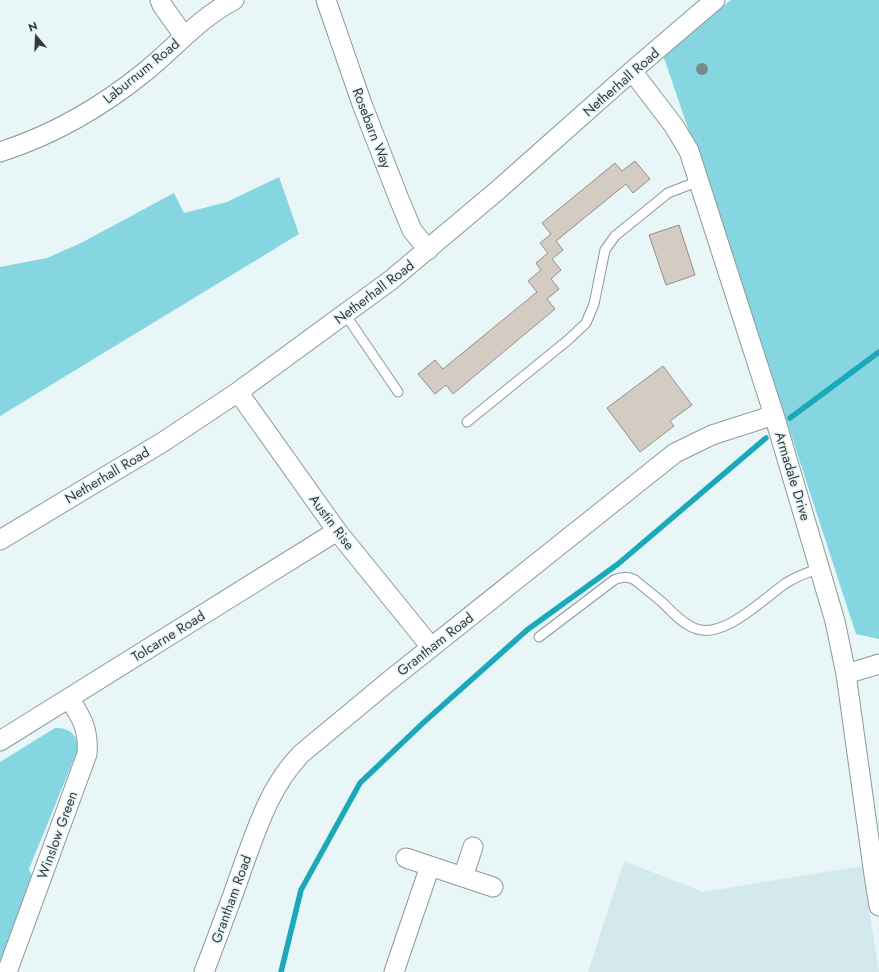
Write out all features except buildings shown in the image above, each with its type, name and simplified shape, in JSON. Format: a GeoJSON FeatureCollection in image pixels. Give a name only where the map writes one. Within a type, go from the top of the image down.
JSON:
{"type":"FeatureCollection","features":[{"type":"Feature","properties":{"kind":"street"},"geometry":{"type":"LineString","coordinates":[[160,0],[184,36]]}},
{"type":"Feature","properties":{"kind":"street","name":"Laburnum Road"},"geometry":{"type":"LineString","coordinates":[[0,152],[43,136],[97,106],[147,70],[184,36],[226,4],[234,0]]}},
{"type":"Feature","properties":{"kind":"street","name":"Rosebarn Way"},"geometry":{"type":"LineString","coordinates":[[326,0],[362,104],[399,199],[412,230],[428,250]]}},
{"type":"Feature","properties":{"kind":"street","name":"Netherhall Road"},"geometry":{"type":"LineString","coordinates":[[0,540],[163,442],[238,392],[391,280],[498,190],[632,71],[715,0]]}},
{"type":"Feature","properties":{"kind":"street","name":"Armadale Drive"},"geometry":{"type":"LineString","coordinates":[[632,71],[674,126],[689,151],[774,416],[820,568],[835,621],[846,674],[879,906]]}},
{"type":"Feature","properties":{"kind":"street","name":"Austin Rise"},"geometry":{"type":"LineString","coordinates":[[238,392],[337,530],[431,647]]}},
{"type":"Feature","properties":{"kind":"street","name":"Grantham Road"},"geometry":{"type":"LineString","coordinates":[[204,972],[272,794],[281,778],[306,749],[431,647],[675,453],[712,435],[774,416]]}},
{"type":"Feature","properties":{"kind":"street","name":"Tolcarne Road"},"geometry":{"type":"LineString","coordinates":[[0,741],[337,530]]}},
{"type":"Feature","properties":{"kind":"street"},"geometry":{"type":"LineString","coordinates":[[846,674],[879,664]]}},
{"type":"Feature","properties":{"kind":"street","name":"Winslow Green"},"geometry":{"type":"LineString","coordinates":[[7,972],[87,754],[87,734],[84,724],[69,698]]}},
{"type":"Feature","properties":{"kind":"street"},"geometry":{"type":"LineString","coordinates":[[463,877],[474,847]]}},
{"type":"Feature","properties":{"kind":"street"},"geometry":{"type":"LineString","coordinates":[[406,858],[493,887]]}},
{"type":"Feature","properties":{"kind":"street"},"geometry":{"type":"LineString","coordinates":[[394,972],[430,866]]}},
{"type":"Feature","properties":{"kind":"lane"},"geometry":{"type":"LineString","coordinates":[[467,422],[568,340],[586,322],[594,304],[605,250],[615,236],[668,193],[699,181]]}},
{"type":"Feature","properties":{"kind":"lane"},"geometry":{"type":"LineString","coordinates":[[344,314],[398,392]]}},
{"type":"Feature","properties":{"kind":"lane"},"geometry":{"type":"LineString","coordinates":[[539,637],[614,580],[621,578],[628,577],[635,580],[692,627],[707,631],[726,626],[787,582],[800,575],[820,568]]}},
{"type":"Feature","properties":{"kind":"shaded area"},"geometry":{"type":"Polygon","coordinates":[[[731,0],[879,0],[879,639],[856,634],[760,339],[663,55],[731,0]]]}},
{"type":"Feature","properties":{"kind":"shaded area"},"geometry":{"type":"Polygon","coordinates":[[[279,177],[299,234],[0,416],[0,267],[47,258],[81,243],[174,193],[184,213],[227,202],[279,177]]]}},
{"type":"Feature","properties":{"kind":"shaded area"},"geometry":{"type":"Polygon","coordinates":[[[55,728],[64,729],[72,733],[78,744],[78,749],[29,869],[34,881],[0,964],[0,762],[55,728]]]}},
{"type":"Feature","properties":{"kind":"shaded area"},"geometry":{"type":"Polygon","coordinates":[[[624,861],[703,892],[862,866],[879,972],[588,972],[624,861]]]}},
{"type":"Feature","properties":{"kind":"waterway"},"geometry":{"type":"LineString","coordinates":[[790,418],[879,352]]}},
{"type":"Feature","properties":{"kind":"waterway"},"geometry":{"type":"LineString","coordinates":[[281,972],[301,890],[360,783],[423,723],[527,630],[618,564],[766,438]]}}]}
